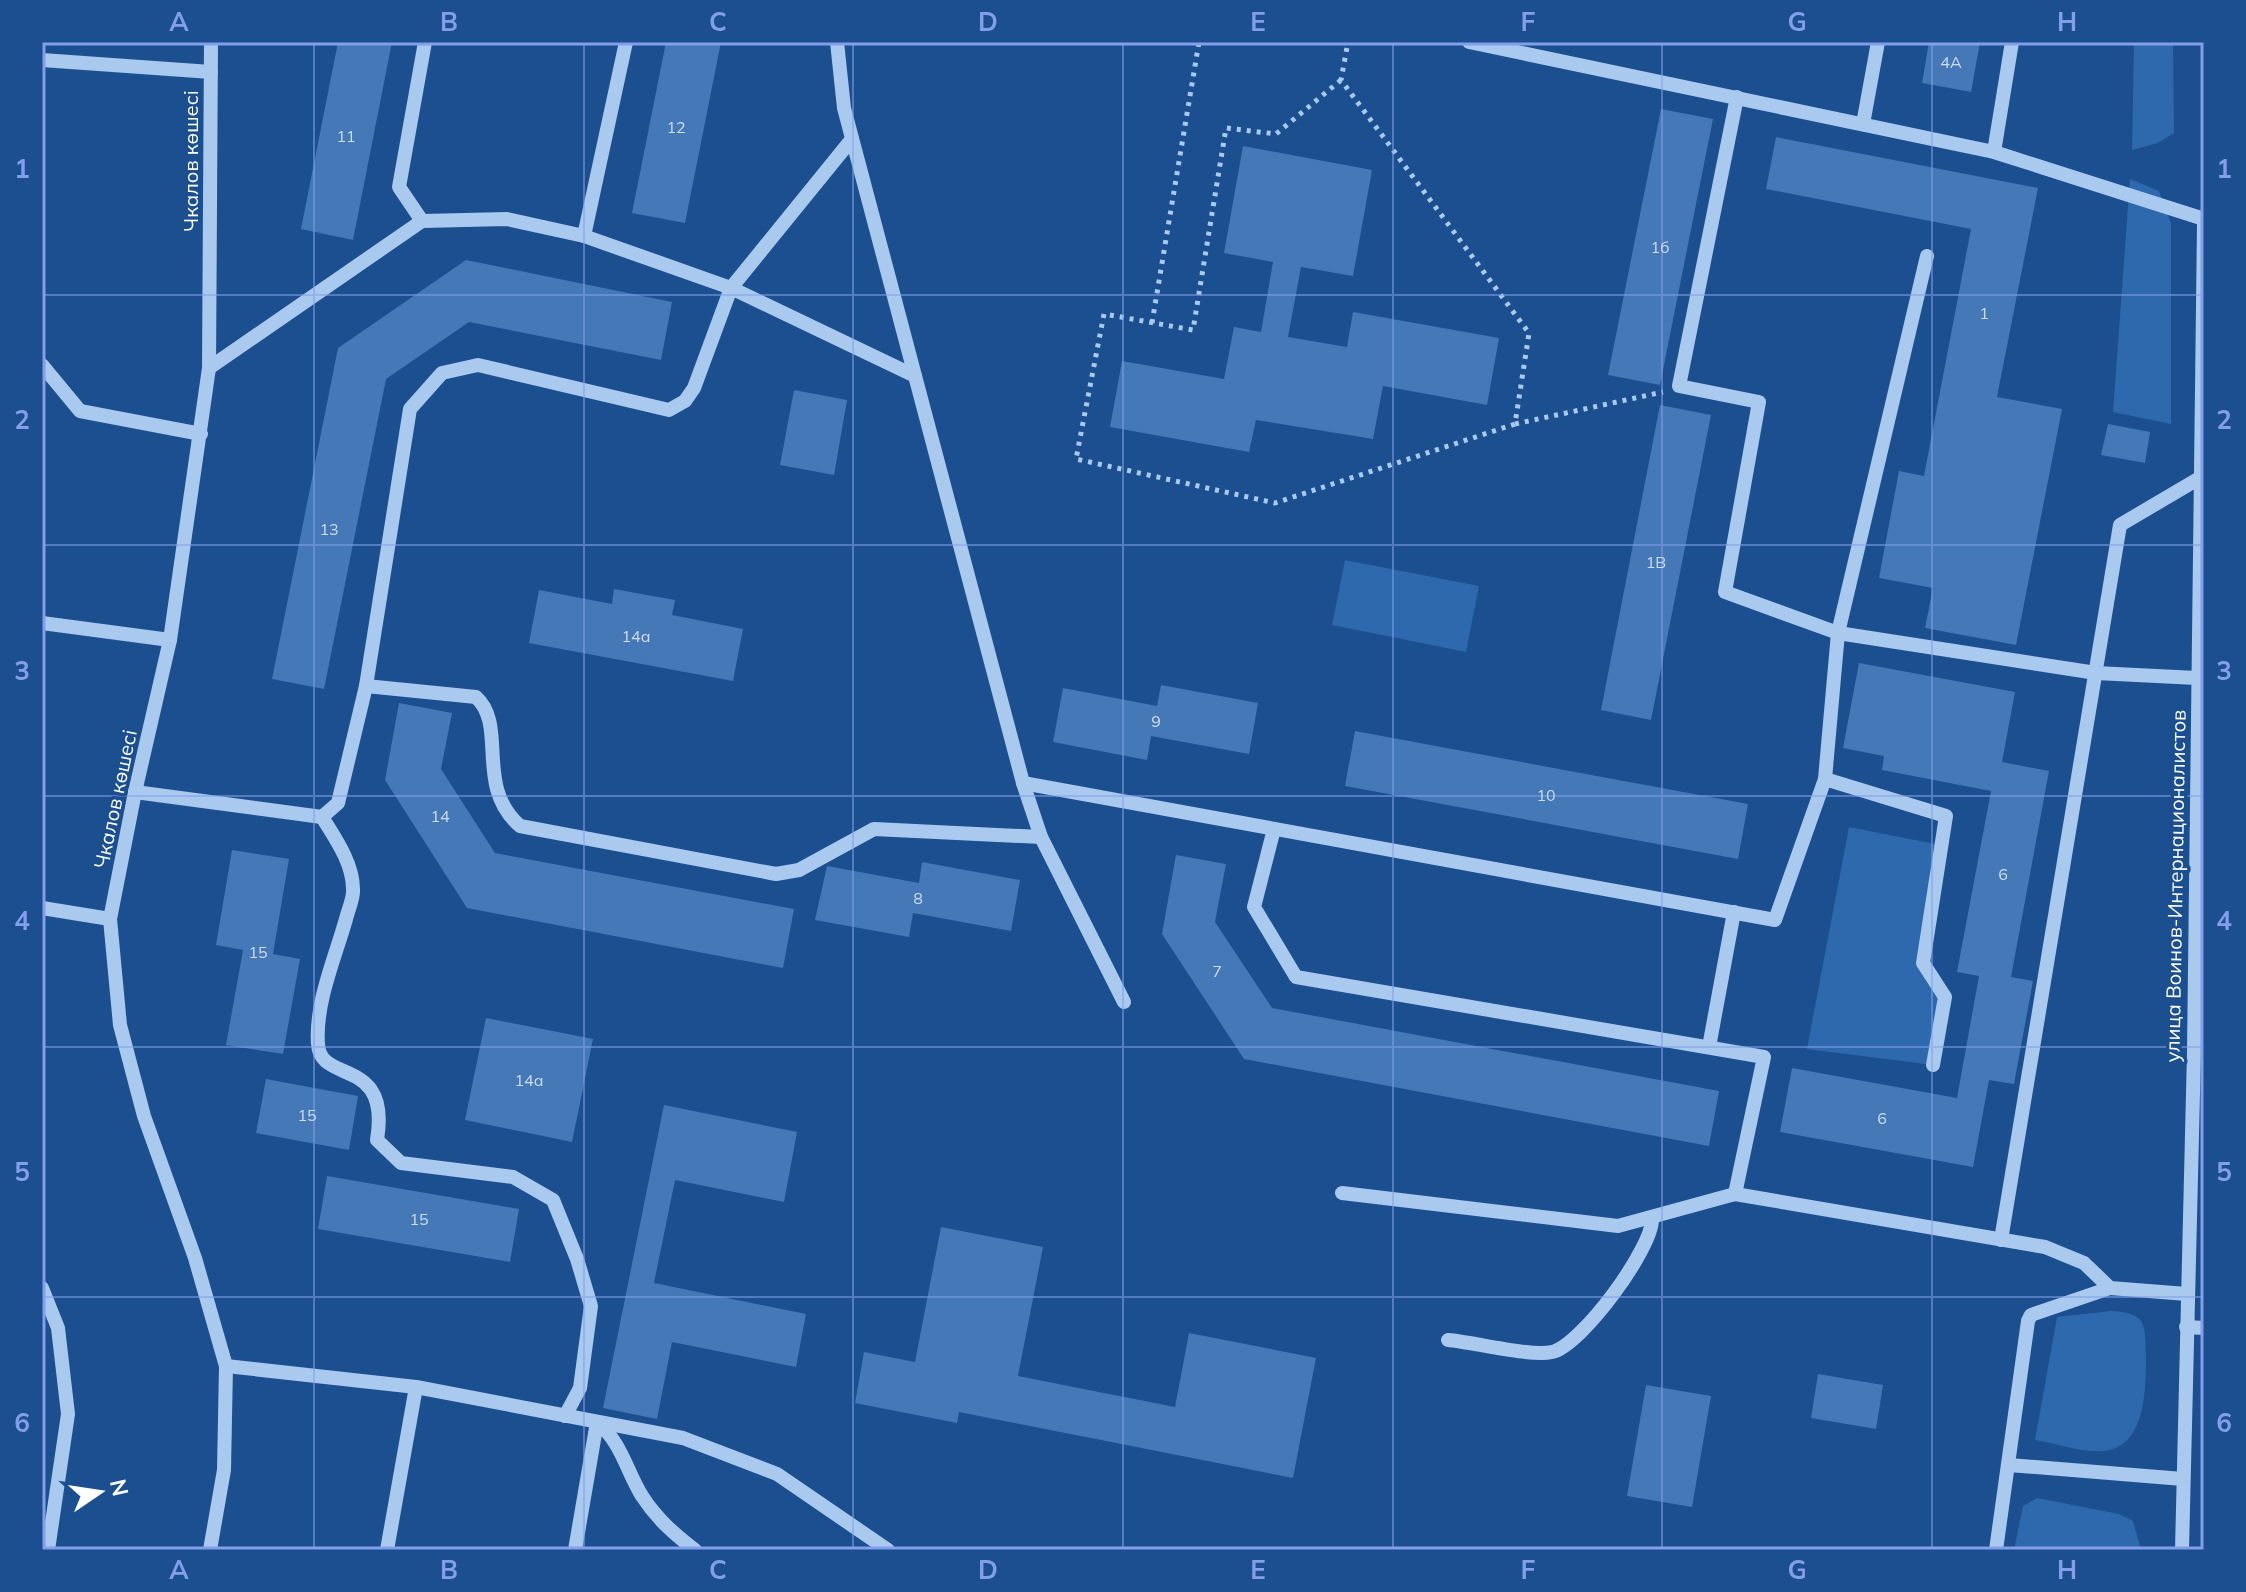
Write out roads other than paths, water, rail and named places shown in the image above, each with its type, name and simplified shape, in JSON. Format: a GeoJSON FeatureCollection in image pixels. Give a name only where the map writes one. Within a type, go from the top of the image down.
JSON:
{"type":"FeatureCollection","features":[{"type":"Feature","properties":{"kind":"street","name":"Чкалов көшесі"},"geometry":{"type":"LineString","coordinates":[[210,1550],[224,1470],[226,1366],[195,1258],[144,1116],[120,1025],[110,919],[170,640],[209,368],[211,42]]}},
{"type":"Feature","properties":{"kind":"street"},"geometry":{"type":"LineString","coordinates":[[422,221],[399,187],[425,42]]}},
{"type":"Feature","properties":{"kind":"street"},"geometry":{"type":"LineString","coordinates":[[584,236],[626,42]]}},
{"type":"Feature","properties":{"kind":"street"},"geometry":{"type":"LineString","coordinates":[[837,42],[844,108],[1023,783],[1041,837],[1124,1002]]}},
{"type":"Feature","properties":{"kind":"street"},"geometry":{"type":"LineString","coordinates":[[1469,42],[1994,152],[2204,221]]}},
{"type":"Feature","properties":{"kind":"street"},"geometry":{"type":"LineString","coordinates":[[1863,124],[1878,42]]}},
{"type":"Feature","properties":{"kind":"street"},"geometry":{"type":"LineString","coordinates":[[1994,152],[2012,42]]}},
{"type":"Feature","properties":{"kind":"street"},"geometry":{"type":"LineString","coordinates":[[42,60],[211,72]]}},
{"type":"Feature","properties":{"kind":"street"},"geometry":{"type":"LineString","coordinates":[[1737,97],[1679,386],[1759,402],[1725,592],[1758,607],[1838,633],[2096,673],[2197,678]]}},
{"type":"Feature","properties":{"kind":"street"},"geometry":{"type":"LineString","coordinates":[[135,792],[322,817],[338,803],[366,686],[410,409],[442,373],[478,365],[669,410],[685,401],[694,388],[731,288],[852,139]]}},
{"type":"Feature","properties":{"kind":"street"},"geometry":{"type":"LineString","coordinates":[[209,368],[422,221],[507,219],[584,236],[731,288],[915,376]]}},
{"type":"Feature","properties":{"kind":"street","name":"улица Воинов-Интернационалистов"},"geometry":{"type":"LineString","coordinates":[[2182,1550],[2187,1294],[2199,1052],[2198,479],[2204,221]]}},
{"type":"Feature","properties":{"kind":"street"},"geometry":{"type":"LineString","coordinates":[[1023,783],[1775,920],[1825,779],[1838,633],[1927,256]]}},
{"type":"Feature","properties":{"kind":"street"},"geometry":{"type":"LineString","coordinates":[[42,365],[80,411],[201,434]]}},
{"type":"Feature","properties":{"kind":"street"},"geometry":{"type":"LineString","coordinates":[[2001,1240],[2120,525],[2198,479]]}},
{"type":"Feature","properties":{"kind":"street"},"geometry":{"type":"LineString","coordinates":[[42,623],[170,640]]}},
{"type":"Feature","properties":{"kind":"street"},"geometry":{"type":"LineString","coordinates":[[366,686],[476,697],[487,712],[497,797],[505,813],[520,826],[776,874],[799,870],[874,829],[1041,837]]}},
{"type":"Feature","properties":{"kind":"street"},"geometry":{"type":"LineString","coordinates":[[1825,779],[1946,816],[1923,963],[1945,997],[1933,1065]]}},
{"type":"Feature","properties":{"kind":"street"},"geometry":{"type":"LineString","coordinates":[[322,817],[342,849],[353,889],[319,1017],[317,1047],[327,1064],[362,1078],[376,1094],[380,1118],[377,1140],[401,1163],[513,1177],[553,1200],[591,1306],[580,1388],[565,1416]]}},
{"type":"Feature","properties":{"kind":"street"},"geometry":{"type":"LineString","coordinates":[[1274,829],[1254,907],[1296,977],[1764,1057],[1735,1194]]}},
{"type":"Feature","properties":{"kind":"street"},"geometry":{"type":"LineString","coordinates":[[42,908],[110,919]]}},
{"type":"Feature","properties":{"kind":"street"},"geometry":{"type":"LineString","coordinates":[[1709,1047],[1734,912]]}},
{"type":"Feature","properties":{"kind":"street"},"geometry":{"type":"LineString","coordinates":[[1342,1193],[1618,1226],[1735,1194],[2045,1247],[2084,1263],[2110,1288]]}},
{"type":"Feature","properties":{"kind":"street"},"geometry":{"type":"LineString","coordinates":[[1448,1340],[1542,1354],[1571,1345],[1643,1252],[1653,1228],[1652,1218]]}},
{"type":"Feature","properties":{"kind":"street"},"geometry":{"type":"LineString","coordinates":[[42,1288],[58,1328],[68,1414],[48,1550]]}},
{"type":"Feature","properties":{"kind":"street"},"geometry":{"type":"LineString","coordinates":[[1996,1550],[2031,1315],[2110,1288],[2187,1294]]}},
{"type":"Feature","properties":{"kind":"street"},"geometry":{"type":"LineString","coordinates":[[2186,1327],[2204,1328]]}},
{"type":"Feature","properties":{"kind":"street"},"geometry":{"type":"LineString","coordinates":[[226,1366],[416,1387],[683,1438],[777,1474],[888,1550]]}},
{"type":"Feature","properties":{"kind":"street"},"geometry":{"type":"LineString","coordinates":[[387,1550],[416,1387]]}},
{"type":"Feature","properties":{"kind":"street"},"geometry":{"type":"LineString","coordinates":[[575,1550],[597,1422]]}},
{"type":"Feature","properties":{"kind":"street"},"geometry":{"type":"LineString","coordinates":[[597,1422],[620,1450],[640,1493],[663,1525],[695,1550]]}},
{"type":"Feature","properties":{"kind":"street"},"geometry":{"type":"LineString","coordinates":[[2009,1465],[2183,1479]]}}]}
